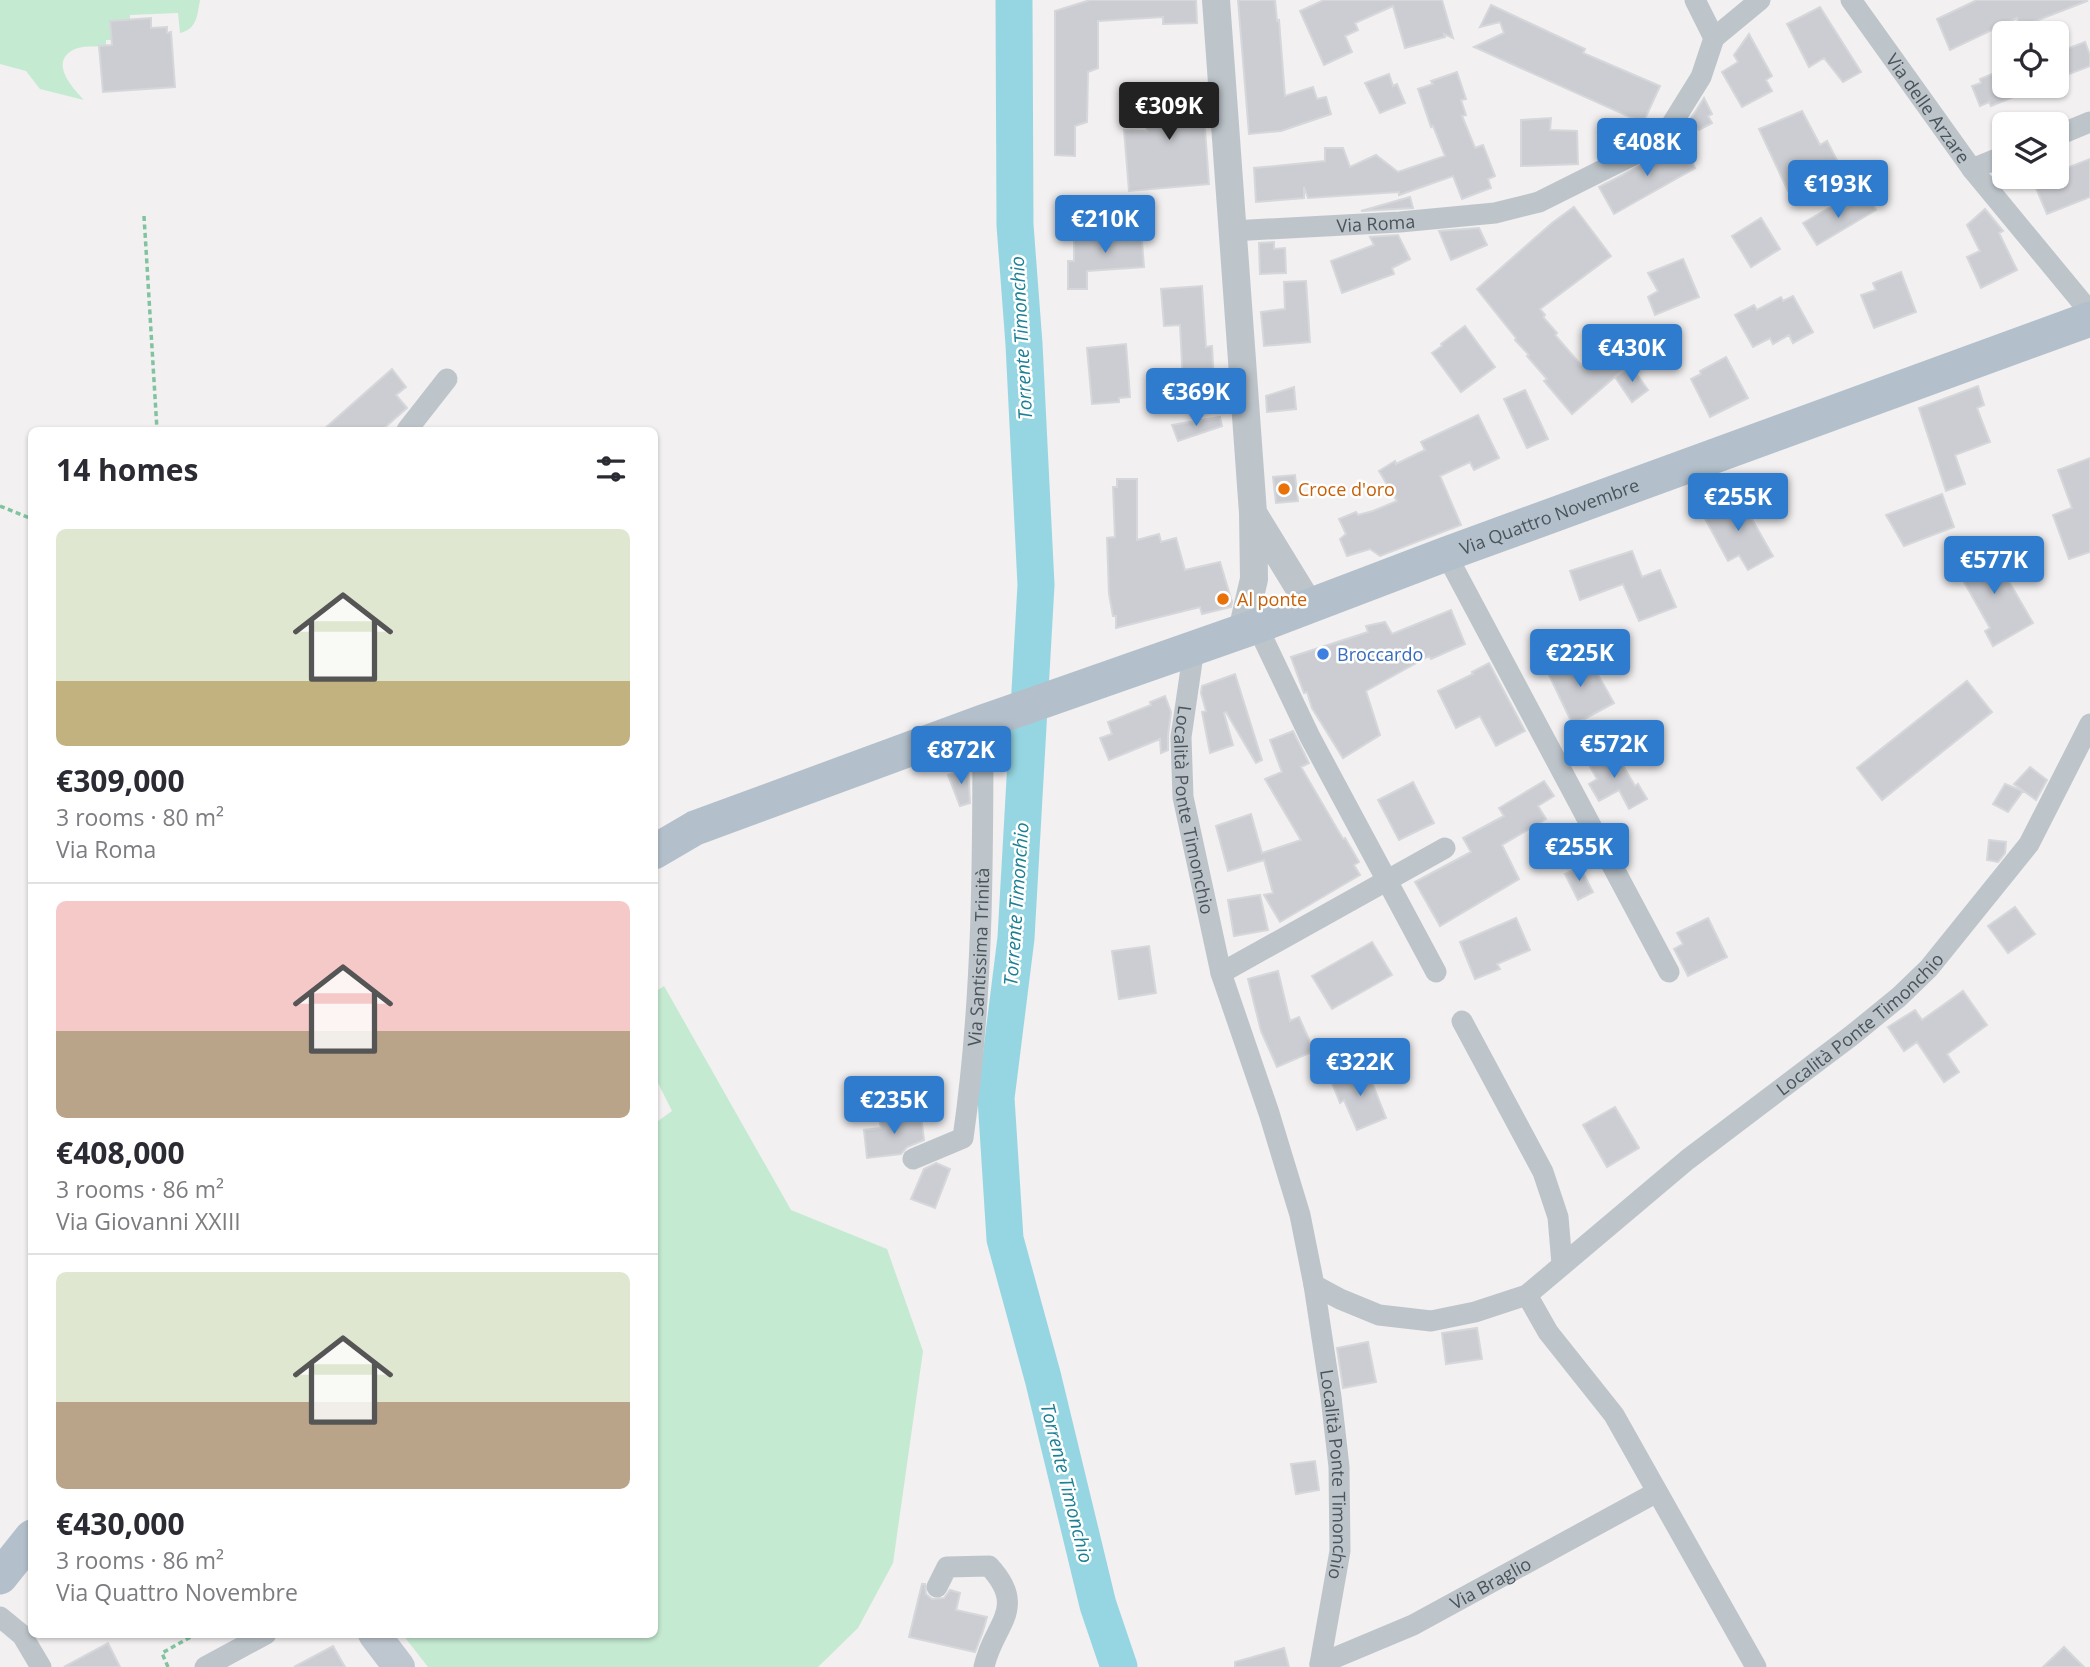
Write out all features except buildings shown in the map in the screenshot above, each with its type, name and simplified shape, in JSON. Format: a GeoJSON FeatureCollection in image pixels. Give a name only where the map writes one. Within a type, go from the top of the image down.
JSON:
{"type":"FeatureCollection","features":[{"type":"Feature","properties":{"kind":"main road","name":"Via Quattro Novembre"},"geometry":{"type":"LineString","coordinates":[[986,721],[1194,648],[2090,319]]}},
{"type":"Feature","properties":{"kind":"main road"},"geometry":{"type":"LineString","coordinates":[[658,850],[695,828],[986,721]]}},
{"type":"Feature","properties":{"kind":"main road"},"geometry":{"type":"LineString","coordinates":[[0,1577],[28,1542]]}},
{"type":"Feature","properties":{"kind":"main road"},"geometry":{"type":"LineString","coordinates":[[377,1638],[399,1667]]}},
{"type":"Feature","properties":{"kind":"street"},"geometry":{"type":"LineString","coordinates":[[1216,0],[1254,513],[1254,579],[1273,619]]}},
{"type":"Feature","properties":{"kind":"street"},"geometry":{"type":"LineString","coordinates":[[1695,0],[1714,38],[1760,0]]}},
{"type":"Feature","properties":{"kind":"street","name":"Via delle Arzare"},"geometry":{"type":"LineString","coordinates":[[1851,0],[1972,169],[2090,312]]}},
{"type":"Feature","properties":{"kind":"street","name":"Via Roma"},"geometry":{"type":"LineString","coordinates":[[1232,231],[1400,222],[1495,213],[1539,202],[1635,154],[1665,135],[1701,77],[1714,38]]}},
{"type":"Feature","properties":{"kind":"street"},"geometry":{"type":"LineString","coordinates":[[2069,131],[2090,122]]}},
{"type":"Feature","properties":{"kind":"street"},"geometry":{"type":"LineString","coordinates":[[1972,169],[1992,161]]}},
{"type":"Feature","properties":{"kind":"street"},"geometry":{"type":"LineString","coordinates":[[409,427],[447,379]]}},
{"type":"Feature","properties":{"kind":"street"},"geometry":{"type":"LineString","coordinates":[[1254,513],[1273,619],[1310,737],[1436,972]]}},
{"type":"Feature","properties":{"kind":"street"},"geometry":{"type":"LineString","coordinates":[[1446,554],[1669,972]]}},
{"type":"Feature","properties":{"kind":"street"},"geometry":{"type":"LineString","coordinates":[[1254,579],[1269,593],[1273,619]]}},
{"type":"Feature","properties":{"kind":"street","name":"Località Ponte Timonchio"},"geometry":{"type":"LineString","coordinates":[[1194,648],[1181,737],[1183,797],[1221,973],[1300,1215],[1314,1284],[1331,1397],[1339,1467],[1340,1551],[1320,1664]]}},
{"type":"Feature","properties":{"kind":"street","name":"Via Santissima Trinità"},"geometry":{"type":"LineString","coordinates":[[913,1159],[963,1138],[969,1095],[983,900],[986,721]]}},
{"type":"Feature","properties":{"kind":"street","name":"Località Ponte Timonchio"},"geometry":{"type":"LineString","coordinates":[[1314,1284],[1340,1299],[1379,1315],[1431,1321],[1475,1312],[1527,1295],[1688,1160],[1899,997],[1929,968],[2029,844],[2090,724]]}},
{"type":"Feature","properties":{"kind":"street"},"geometry":{"type":"LineString","coordinates":[[1221,973],[1445,848]]}},
{"type":"Feature","properties":{"kind":"street"},"geometry":{"type":"LineString","coordinates":[[1462,1021],[1544,1172],[1558,1217],[1562,1264]]}},
{"type":"Feature","properties":{"kind":"street"},"geometry":{"type":"LineString","coordinates":[[1527,1295],[1548,1332],[1614,1415],[1756,1667]]}},
{"type":"Feature","properties":{"kind":"street","name":"Via Braglio"},"geometry":{"type":"LineString","coordinates":[[1320,1664],[1413,1625],[1657,1492]]}},
{"type":"Feature","properties":{"kind":"street"},"geometry":{"type":"LineString","coordinates":[[937,1587],[947,1567],[989,1566],[1003,1581],[1008,1602],[1001,1630],[987,1654],[984,1667]]}},
{"type":"Feature","properties":{"kind":"street"},"geometry":{"type":"LineString","coordinates":[[0,1617],[22,1636],[41,1667]]}},
{"type":"Feature","properties":{"kind":"street"},"geometry":{"type":"LineString","coordinates":[[205,1667],[259,1638]]}},
{"type":"Feature","properties":{"kind":"path"},"geometry":{"type":"LineString","coordinates":[[144,216],[157,427]]}},
{"type":"Feature","properties":{"kind":"path"},"geometry":{"type":"LineString","coordinates":[[0,506],[28,517]]}},
{"type":"Feature","properties":{"kind":"path"},"geometry":{"type":"LineString","coordinates":[[168,1667],[162,1653],[190,1638]]}},
{"type":"Feature","properties":{"kind":"green space"},"geometry":{"type":"Polygon","coordinates":[[[0,0],[200,0],[195,21],[186,31],[180,33],[178,13],[130,15],[130,32],[120,40],[106,40],[106,46],[76,48],[66,55],[63,62],[65,75],[84,100],[40,89],[26,71],[0,64],[0,0]]]}},
{"type":"Feature","properties":{"kind":"green space"},"geometry":{"type":"Polygon","coordinates":[[[664,986],[791,1210],[887,1249],[923,1351],[893,1563],[858,1628],[818,1667],[428,1667],[405,1638],[658,1638],[658,1121],[672,1111],[658,1083],[658,990],[664,986]]]}},
{"type":"Feature","properties":{"kind":"waterway","name":"Torrente Timonchio"},"geometry":{"type":"LineString","coordinates":[[1014,0],[1015,225],[1036,585],[1016,938],[996,1098],[1005,1239],[1043,1378],[1098,1605],[1119,1667]]}},
{"type":"Feature","properties":{"kind":"place","name":"Croce d'oro"},"geometry":{"type":"Point","coordinates":[1284,489]}},
{"type":"Feature","properties":{"kind":"place","name":"Al ponte"},"geometry":{"type":"Point","coordinates":[1223,599]}},
{"type":"Feature","properties":{"kind":"place","name":"Broccardo"},"geometry":{"type":"Point","coordinates":[1323,654]}}]}
